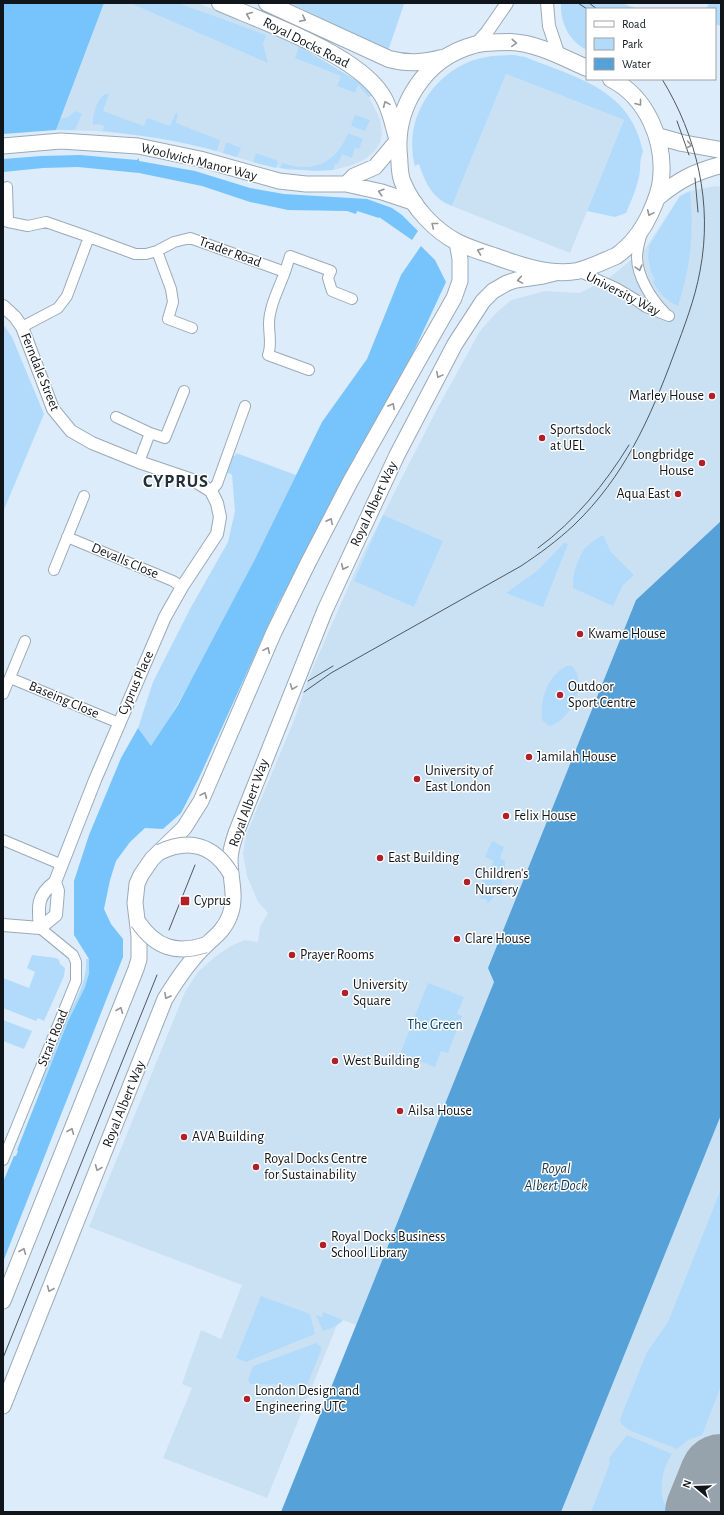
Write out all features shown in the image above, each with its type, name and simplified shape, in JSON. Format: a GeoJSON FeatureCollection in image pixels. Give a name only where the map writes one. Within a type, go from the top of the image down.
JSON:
{"type":"FeatureCollection","features":[{"type":"Feature","properties":{"kind":"highway","name":"Royal Docks Road"},"geometry":{"type":"LineString","coordinates":[[220,3],[317,46],[346,62],[361,73],[382,95],[389,109],[398,141]]}},
{"type":"Feature","properties":{"kind":"highway","name":"Royal Docks Road"},"geometry":{"type":"LineString","coordinates":[[267,3],[389,59],[401,63],[421,63],[447,56]]}},
{"type":"Feature","properties":{"kind":"highway"},"geometry":{"type":"LineString","coordinates":[[586,68],[559,56],[524,44],[509,42],[475,45],[447,56],[429,71],[413,91],[406,104],[398,141],[403,182],[415,203],[429,221],[457,242],[523,267],[558,272],[577,271],[616,256],[631,244],[643,230],[658,197],[662,180],[662,162],[657,136],[642,106],[628,91],[612,80]]}},
{"type":"Feature","properties":{"kind":"highway"},"geometry":{"type":"LineString","coordinates":[[657,136],[682,143],[721,150]]}},
{"type":"Feature","properties":{"kind":"highway"},"geometry":{"type":"LineString","coordinates":[[658,197],[676,182],[721,165]]}},
{"type":"Feature","properties":{"kind":"main road","name":"Woolwich Manor Way"},"geometry":{"type":"LineString","coordinates":[[3,146],[61,141],[138,146],[200,159],[279,182],[346,184],[382,192],[415,203]]}},
{"type":"Feature","properties":{"kind":"main road"},"geometry":{"type":"LineString","coordinates":[[346,184],[354,176],[375,167],[398,141]]}},
{"type":"Feature","properties":{"kind":"main road","name":"Royal Albert Way"},"geometry":{"type":"LineString","coordinates":[[3,1300],[136,969],[139,959],[139,929],[134,903],[137,884],[146,866],[184,828],[200,801],[274,632],[308,563],[350,482],[454,298],[460,281],[460,259],[457,242]]}},
{"type":"Feature","properties":{"kind":"main road","name":"Royal Albert Way"},"geometry":{"type":"LineString","coordinates":[[3,1406],[165,999],[178,978],[205,945],[218,935],[230,914],[234,894],[230,858],[236,833],[293,687],[328,604],[397,455],[455,344],[483,301],[493,291],[507,283],[558,272]]}},
{"type":"Feature","properties":{"kind":"main road"},"geometry":{"type":"LineString","coordinates":[[160,852],[171,847],[182,845],[200,847],[216,855],[225,863],[231,874]]}},
{"type":"Feature","properties":{"kind":"main road"},"geometry":{"type":"LineString","coordinates":[[139,929],[167,947],[180,950],[193,949],[205,945]]}},
{"type":"Feature","properties":{"kind":"street"},"geometry":{"type":"LineString","coordinates":[[475,45],[487,32],[507,3]]}},
{"type":"Feature","properties":{"kind":"street"},"geometry":{"type":"LineString","coordinates":[[547,3],[549,26],[559,56]]}},
{"type":"Feature","properties":{"kind":"street","name":"Trader Road"},"geometry":{"type":"LineString","coordinates":[[7,187],[8,222],[28,226],[46,222],[135,254],[146,254],[157,251],[174,242],[190,238],[285,272]]}},
{"type":"Feature","properties":{"kind":"street","name":"University Way"},"geometry":{"type":"LineString","coordinates":[[577,271],[616,288],[646,307],[669,316],[651,297],[637,265],[638,247],[643,230]]}},
{"type":"Feature","properties":{"kind":"street"},"geometry":{"type":"LineString","coordinates":[[22,327],[58,308],[67,296],[90,237]]}},
{"type":"Feature","properties":{"kind":"street"},"geometry":{"type":"LineString","coordinates":[[157,251],[171,290],[173,302],[168,319],[192,328]]}},
{"type":"Feature","properties":{"kind":"street"},"geometry":{"type":"LineString","coordinates":[[309,370],[268,355],[270,345],[269,323],[274,303],[290,256],[331,271],[328,278],[332,291],[352,299]]}},
{"type":"Feature","properties":{"kind":"street","name":"Ferndale Street"},"geometry":{"type":"LineString","coordinates":[[3,306],[15,317],[22,327],[51,404],[59,417],[71,431],[81,438],[139,462],[195,481],[211,491]]}},
{"type":"Feature","properties":{"kind":"street"},"geometry":{"type":"LineString","coordinates":[[116,418],[165,438],[184,391]]}},
{"type":"Feature","properties":{"kind":"street"},"geometry":{"type":"LineString","coordinates":[[211,491],[217,484],[245,406]]}},
{"type":"Feature","properties":{"kind":"street"},"geometry":{"type":"LineString","coordinates":[[139,462],[150,433]]}},
{"type":"Feature","properties":{"kind":"street","name":"Cyprus Place"},"geometry":{"type":"LineString","coordinates":[[40,928],[56,915],[58,891],[55,882],[60,864],[165,617],[182,587],[217,534],[220,517],[217,503],[211,491]]}},
{"type":"Feature","properties":{"kind":"street"},"geometry":{"type":"LineString","coordinates":[[54,570],[84,496]]}},
{"type":"Feature","properties":{"kind":"street","name":"Devalls Close"},"geometry":{"type":"LineString","coordinates":[[67,537],[173,581],[182,587]]}},
{"type":"Feature","properties":{"kind":"street"},"geometry":{"type":"LineString","coordinates":[[3,694],[25,641]]}},
{"type":"Feature","properties":{"kind":"street","name":"Baseing Close"},"geometry":{"type":"LineString","coordinates":[[10,678],[119,723]]}},
{"type":"Feature","properties":{"kind":"street"},"geometry":{"type":"LineString","coordinates":[[3,840],[60,864]]}},
{"type":"Feature","properties":{"kind":"street","name":"Cyprus Place"},"geometry":{"type":"LineString","coordinates":[[40,928],[38,906],[47,888],[55,882]]}},
{"type":"Feature","properties":{"kind":"street"},"geometry":{"type":"LineString","coordinates":[[3,925],[40,928]]}},
{"type":"Feature","properties":{"kind":"street","name":"Strait Road"},"geometry":{"type":"LineString","coordinates":[[3,1160],[76,981],[76,962],[73,954],[40,928]]}},
{"type":"Feature","properties":{"kind":"shaded area"},"geometry":{"type":"Polygon","coordinates":[[[3,3],[104,3],[56,130],[3,134],[3,3]]]}},
{"type":"Feature","properties":{"kind":"shaded area"},"geometry":{"type":"Polygon","coordinates":[[[104,3],[197,3],[241,20],[297,45],[359,82],[372,95],[369,97],[380,119],[382,134],[380,143],[374,152],[364,160],[349,166],[333,170],[290,170],[259,164],[192,144],[153,137],[96,131],[56,130],[104,3]]]}},
{"type":"Feature","properties":{"kind":"shaded area"},"geometry":{"type":"Polygon","coordinates":[[[506,74],[624,120],[570,253],[452,206],[506,74]]]}},
{"type":"Feature","properties":{"kind":"shaded area"},"geometry":{"type":"Polygon","coordinates":[[[80,155],[137,160],[139,158],[139,161],[195,171],[250,188],[284,194],[367,199],[392,208],[402,215],[418,231],[412,240],[379,217],[357,211],[356,214],[347,211],[288,210],[250,202],[202,186],[139,173],[78,167],[43,168],[3,172],[3,159],[80,155]]]}},
{"type":"Feature","properties":{"kind":"shaded area","name":"University of East London"},"geometry":{"type":"Polygon","coordinates":[[[715,186],[721,187],[721,521],[636,600],[488,968],[494,982],[356,1325],[343,1320],[337,1325],[267,1498],[163,1458],[192,1388],[182,1384],[201,1330],[221,1339],[242,1285],[89,1227],[185,992],[198,972],[216,956],[231,946],[245,940],[258,942],[260,927],[268,913],[258,902],[247,876],[243,854],[246,835],[293,723],[312,670],[360,560],[437,409],[480,331],[494,315],[511,300],[545,291],[580,293],[609,278],[645,249],[680,196],[690,191],[715,186]]]}},
{"type":"Feature","properties":{"kind":"shaded area"},"geometry":{"type":"Polygon","coordinates":[[[421,246],[435,260],[446,282],[413,353],[278,604],[199,778],[181,813],[163,829],[145,828],[130,842],[116,861],[110,880],[104,909],[111,924],[123,939],[123,957],[3,1262],[3,1182],[14,1156],[16,1156],[17,1150],[68,1021],[85,987],[89,973],[89,959],[74,935],[74,881],[89,835],[121,758],[138,728],[151,746],[178,705],[254,561],[322,422],[367,359],[401,275],[421,246]]]}},
{"type":"Feature","properties":{"kind":"shaded area"},"geometry":{"type":"Polygon","coordinates":[[[721,1115],[721,1512],[561,1512],[721,1115]]]}},
{"type":"Feature","properties":{"kind":"green space"},"geometry":{"type":"Polygon","coordinates":[[[130,3],[178,3],[266,35],[263,44],[268,63],[130,3]]]}},
{"type":"Feature","properties":{"kind":"green space"},"geometry":{"type":"Polygon","coordinates":[[[290,3],[403,3],[404,4],[388,51],[290,3]]]}},
{"type":"Feature","properties":{"kind":"green space"},"geometry":{"type":"Polygon","coordinates":[[[561,3],[621,3],[635,8],[586,8],[586,49],[575,42],[567,31],[561,10],[561,3]]]}},
{"type":"Feature","properties":{"kind":"green space"},"geometry":{"type":"Polygon","coordinates":[[[709,3],[721,3],[721,26],[716,24],[716,8],[706,8],[709,3]]]}},
{"type":"Feature","properties":{"kind":"green space"},"geometry":{"type":"Polygon","coordinates":[[[299,46],[359,82],[372,95],[369,97],[358,85],[355,93],[337,86],[341,76],[295,58],[299,46]]]}},
{"type":"Feature","properties":{"kind":"green space"},"geometry":{"type":"Polygon","coordinates":[[[514,55],[525,57],[582,80],[599,89],[614,100],[627,114],[637,131],[643,152],[638,182],[626,213],[615,217],[587,211],[624,120],[506,74],[452,206],[445,203],[431,190],[424,178],[419,164],[415,166],[412,150],[413,133],[423,103],[443,78],[456,68],[482,58],[514,55]]]}},
{"type":"Feature","properties":{"kind":"green space"},"geometry":{"type":"Polygon","coordinates":[[[105,94],[109,94],[103,111],[144,126],[147,118],[170,126],[175,114],[177,113],[176,123],[220,140],[217,151],[189,144],[132,134],[103,131],[104,126],[99,124],[93,125],[93,121],[97,104],[105,94]]]}},
{"type":"Feature","properties":{"kind":"green space"},"geometry":{"type":"Polygon","coordinates":[[[76,111],[82,114],[75,130],[56,130],[60,119],[68,117],[76,111]]]}},
{"type":"Feature","properties":{"kind":"green space"},"geometry":{"type":"Polygon","coordinates":[[[355,115],[370,120],[365,131],[351,126],[355,115]]]}},
{"type":"Feature","properties":{"kind":"green space"},"geometry":{"type":"Polygon","coordinates":[[[348,133],[363,139],[359,149],[355,148],[352,158],[342,154],[338,164],[335,164],[333,170],[316,171],[280,168],[282,163],[304,167],[313,166],[330,159],[343,144],[348,133]]]}},
{"type":"Feature","properties":{"kind":"green space"},"geometry":{"type":"Polygon","coordinates":[[[226,142],[241,148],[237,157],[223,153],[226,142]]]}},
{"type":"Feature","properties":{"kind":"green space"},"geometry":{"type":"Polygon","coordinates":[[[256,153],[278,161],[276,168],[253,162],[256,153]]]}},
{"type":"Feature","properties":{"kind":"green space"},"geometry":{"type":"Polygon","coordinates":[[[690,191],[692,221],[689,263],[678,306],[670,302],[658,290],[653,282],[655,279],[651,272],[648,258],[649,246],[680,196],[690,191]]]}},
{"type":"Feature","properties":{"kind":"green space"},"geometry":{"type":"Polygon","coordinates":[[[3,324],[12,337],[44,414],[3,512],[3,324]]]}},
{"type":"Feature","properties":{"kind":"green space"},"geometry":{"type":"Polygon","coordinates":[[[236,453],[296,475],[210,647],[151,747],[138,728],[153,682],[190,609],[228,542],[235,511],[232,475],[226,472],[232,455],[235,456],[236,453]]]}},
{"type":"Feature","properties":{"kind":"green space"},"geometry":{"type":"Polygon","coordinates":[[[383,515],[443,541],[414,607],[354,581],[383,515]]]}},
{"type":"Feature","properties":{"kind":"green space"},"geometry":{"type":"Polygon","coordinates":[[[601,536],[604,536],[610,551],[634,575],[623,585],[613,606],[573,588],[574,574],[583,551],[587,546],[601,536]]]}},
{"type":"Feature","properties":{"kind":"green space"},"geometry":{"type":"Polygon","coordinates":[[[564,543],[568,544],[543,607],[506,593],[537,571],[564,543]]]}},
{"type":"Feature","properties":{"kind":"green space","name":"Outdoor Sport Centre"},"geometry":{"type":"Polygon","coordinates":[[[566,666],[572,666],[577,673],[579,682],[578,691],[570,710],[557,723],[549,726],[542,720],[542,704],[546,689],[554,676],[566,666]]]}},
{"type":"Feature","properties":{"kind":"green space"},"geometry":{"type":"Polygon","coordinates":[[[492,841],[504,847],[500,858],[505,861],[505,867],[499,890],[488,903],[486,899],[481,899],[480,889],[483,879],[494,861],[485,857],[492,841]]]}},
{"type":"Feature","properties":{"kind":"green space"},"geometry":{"type":"Polygon","coordinates":[[[32,955],[56,958],[65,968],[64,976],[44,1021],[38,1018],[36,1021],[3,1008],[3,978],[29,988],[35,972],[27,968],[32,955]]]}},
{"type":"Feature","properties":{"kind":"green space"},"geometry":{"type":"Polygon","coordinates":[[[86,959],[89,959],[89,973],[85,987],[68,1021],[41,1088],[38,1087],[66,1020],[82,987],[86,969],[86,959]]]}},
{"type":"Feature","properties":{"kind":"green space","name":"The Green"},"geometry":{"type":"Polygon","coordinates":[[[428,983],[464,997],[457,1014],[462,1016],[448,1053],[441,1051],[435,1067],[400,1054],[428,983]]]}},
{"type":"Feature","properties":{"kind":"green space"},"geometry":{"type":"Polygon","coordinates":[[[3,1020],[32,1031],[24,1049],[3,1041],[3,1020]]]}},
{"type":"Feature","properties":{"kind":"green space"},"geometry":{"type":"Polygon","coordinates":[[[721,1189],[721,1386],[702,1435],[688,1440],[677,1449],[629,1430],[622,1425],[620,1419],[647,1352],[668,1322],[721,1189]]]}},
{"type":"Feature","properties":{"kind":"green space"},"geometry":{"type":"Polygon","coordinates":[[[261,1296],[310,1314],[315,1334],[246,1362],[236,1358],[261,1296]]]}},
{"type":"Feature","properties":{"kind":"green space"},"geometry":{"type":"Polygon","coordinates":[[[323,1312],[343,1320],[336,1326],[323,1331],[316,1315],[322,1317],[323,1312]]]}},
{"type":"Feature","properties":{"kind":"green space"},"geometry":{"type":"Polygon","coordinates":[[[316,1343],[321,1347],[321,1351],[307,1385],[250,1384],[248,1380],[253,1366],[316,1343]]]}},
{"type":"Feature","properties":{"kind":"green space"},"geometry":{"type":"Polygon","coordinates":[[[627,1435],[672,1454],[665,1468],[662,1482],[662,1497],[668,1512],[591,1512],[610,1463],[609,1458],[627,1435]]]}},
{"type":"Feature","properties":{"kind":"water","name":"Royal Albert Dock"},"geometry":{"type":"Polygon","coordinates":[[[721,521],[721,1115],[561,1512],[281,1512],[494,982],[488,968],[636,600],[721,521]]]}},
{"type":"Feature","properties":{"kind":"runway"},"geometry":{"type":"LineString","coordinates":[[706,1512],[721,1475]]}},
{"type":"Feature","properties":{"kind":"tram line"},"geometry":{"type":"LineString","coordinates":[[578,3],[586,8]]}},
{"type":"Feature","properties":{"kind":"tram line"},"geometry":{"type":"LineString","coordinates":[[589,3],[596,8]]}},
{"type":"Feature","properties":{"kind":"tram line"},"geometry":{"type":"LineString","coordinates":[[304,692],[331,673],[521,566],[548,547],[574,525],[592,507],[621,467],[634,446],[665,378],[685,323],[698,281],[704,246],[703,196],[699,171],[685,124],[663,80]]}},
{"type":"Feature","properties":{"kind":"tram line"},"geometry":{"type":"LineString","coordinates":[[677,121],[689,155]]}},
{"type":"Feature","properties":{"kind":"tram line"},"geometry":{"type":"LineString","coordinates":[[695,178],[698,212]]}},
{"type":"Feature","properties":{"kind":"tram line"},"geometry":{"type":"LineString","coordinates":[[538,548],[577,514],[610,474],[629,445]]}},
{"type":"Feature","properties":{"kind":"tram line"},"geometry":{"type":"LineString","coordinates":[[308,681],[333,666]]}},
{"type":"Feature","properties":{"kind":"tram line"},"geometry":{"type":"LineString","coordinates":[[169,930],[195,865]]}},
{"type":"Feature","properties":{"kind":"tram line"},"geometry":{"type":"LineString","coordinates":[[3,1358],[157,975]]}},
{"type":"Feature","properties":{"kind":"place","name":"Marley House"},"geometry":{"type":"Point","coordinates":[712,396]}},
{"type":"Feature","properties":{"kind":"place","name":"Sportsdock at UEL"},"geometry":{"type":"Point","coordinates":[542,438]}},
{"type":"Feature","properties":{"kind":"place","name":"Longbridge House"},"geometry":{"type":"Point","coordinates":[702,463]}},
{"type":"Feature","properties":{"kind":"place","name":"Aqua East"},"geometry":{"type":"Point","coordinates":[678,494]}},
{"type":"Feature","properties":{"kind":"place","name":"Kwame House"},"geometry":{"type":"Point","coordinates":[580,634]}},
{"type":"Feature","properties":{"kind":"place","name":"Outdoor Sport Centre"},"geometry":{"type":"Point","coordinates":[560,695]}},
{"type":"Feature","properties":{"kind":"place","name":"Jamilah House"},"geometry":{"type":"Point","coordinates":[529,757]}},
{"type":"Feature","properties":{"kind":"place","name":"University of East London"},"geometry":{"type":"Point","coordinates":[417,779]}},
{"type":"Feature","properties":{"kind":"place","name":"Felix House"},"geometry":{"type":"Point","coordinates":[506,816]}},
{"type":"Feature","properties":{"kind":"place","name":"East Building"},"geometry":{"type":"Point","coordinates":[380,858]}},
{"type":"Feature","properties":{"kind":"place","name":"Children's Nursery"},"geometry":{"type":"Point","coordinates":[467,882]}},
{"type":"Feature","properties":{"kind":"place","name":"Cyprus"},"geometry":{"type":"Point","coordinates":[185,901]}},
{"type":"Feature","properties":{"kind":"place","name":"Clare House"},"geometry":{"type":"Point","coordinates":[457,939]}},
{"type":"Feature","properties":{"kind":"place","name":"Prayer Rooms"},"geometry":{"type":"Point","coordinates":[292,955]}},
{"type":"Feature","properties":{"kind":"place","name":"University Square"},"geometry":{"type":"Point","coordinates":[345,993]}},
{"type":"Feature","properties":{"kind":"place","name":"West Building"},"geometry":{"type":"Point","coordinates":[335,1061]}},
{"type":"Feature","properties":{"kind":"place","name":"Ailsa House"},"geometry":{"type":"Point","coordinates":[400,1111]}},
{"type":"Feature","properties":{"kind":"place","name":"AVA Building"},"geometry":{"type":"Point","coordinates":[184,1137]}},
{"type":"Feature","properties":{"kind":"place","name":"Royal Docks Centre for Sustainability"},"geometry":{"type":"Point","coordinates":[256,1167]}},
{"type":"Feature","properties":{"kind":"place","name":"Royal Docks Business School Library"},"geometry":{"type":"Point","coordinates":[323,1245]}},
{"type":"Feature","properties":{"kind":"place","name":"London Design and Engineering UTC"},"geometry":{"type":"Point","coordinates":[247,1399]}},
{"type":"Feature","properties":{"kind":"district","name":"CYPRUS"},"geometry":{"type":"Point","coordinates":[176,482]}}]}
